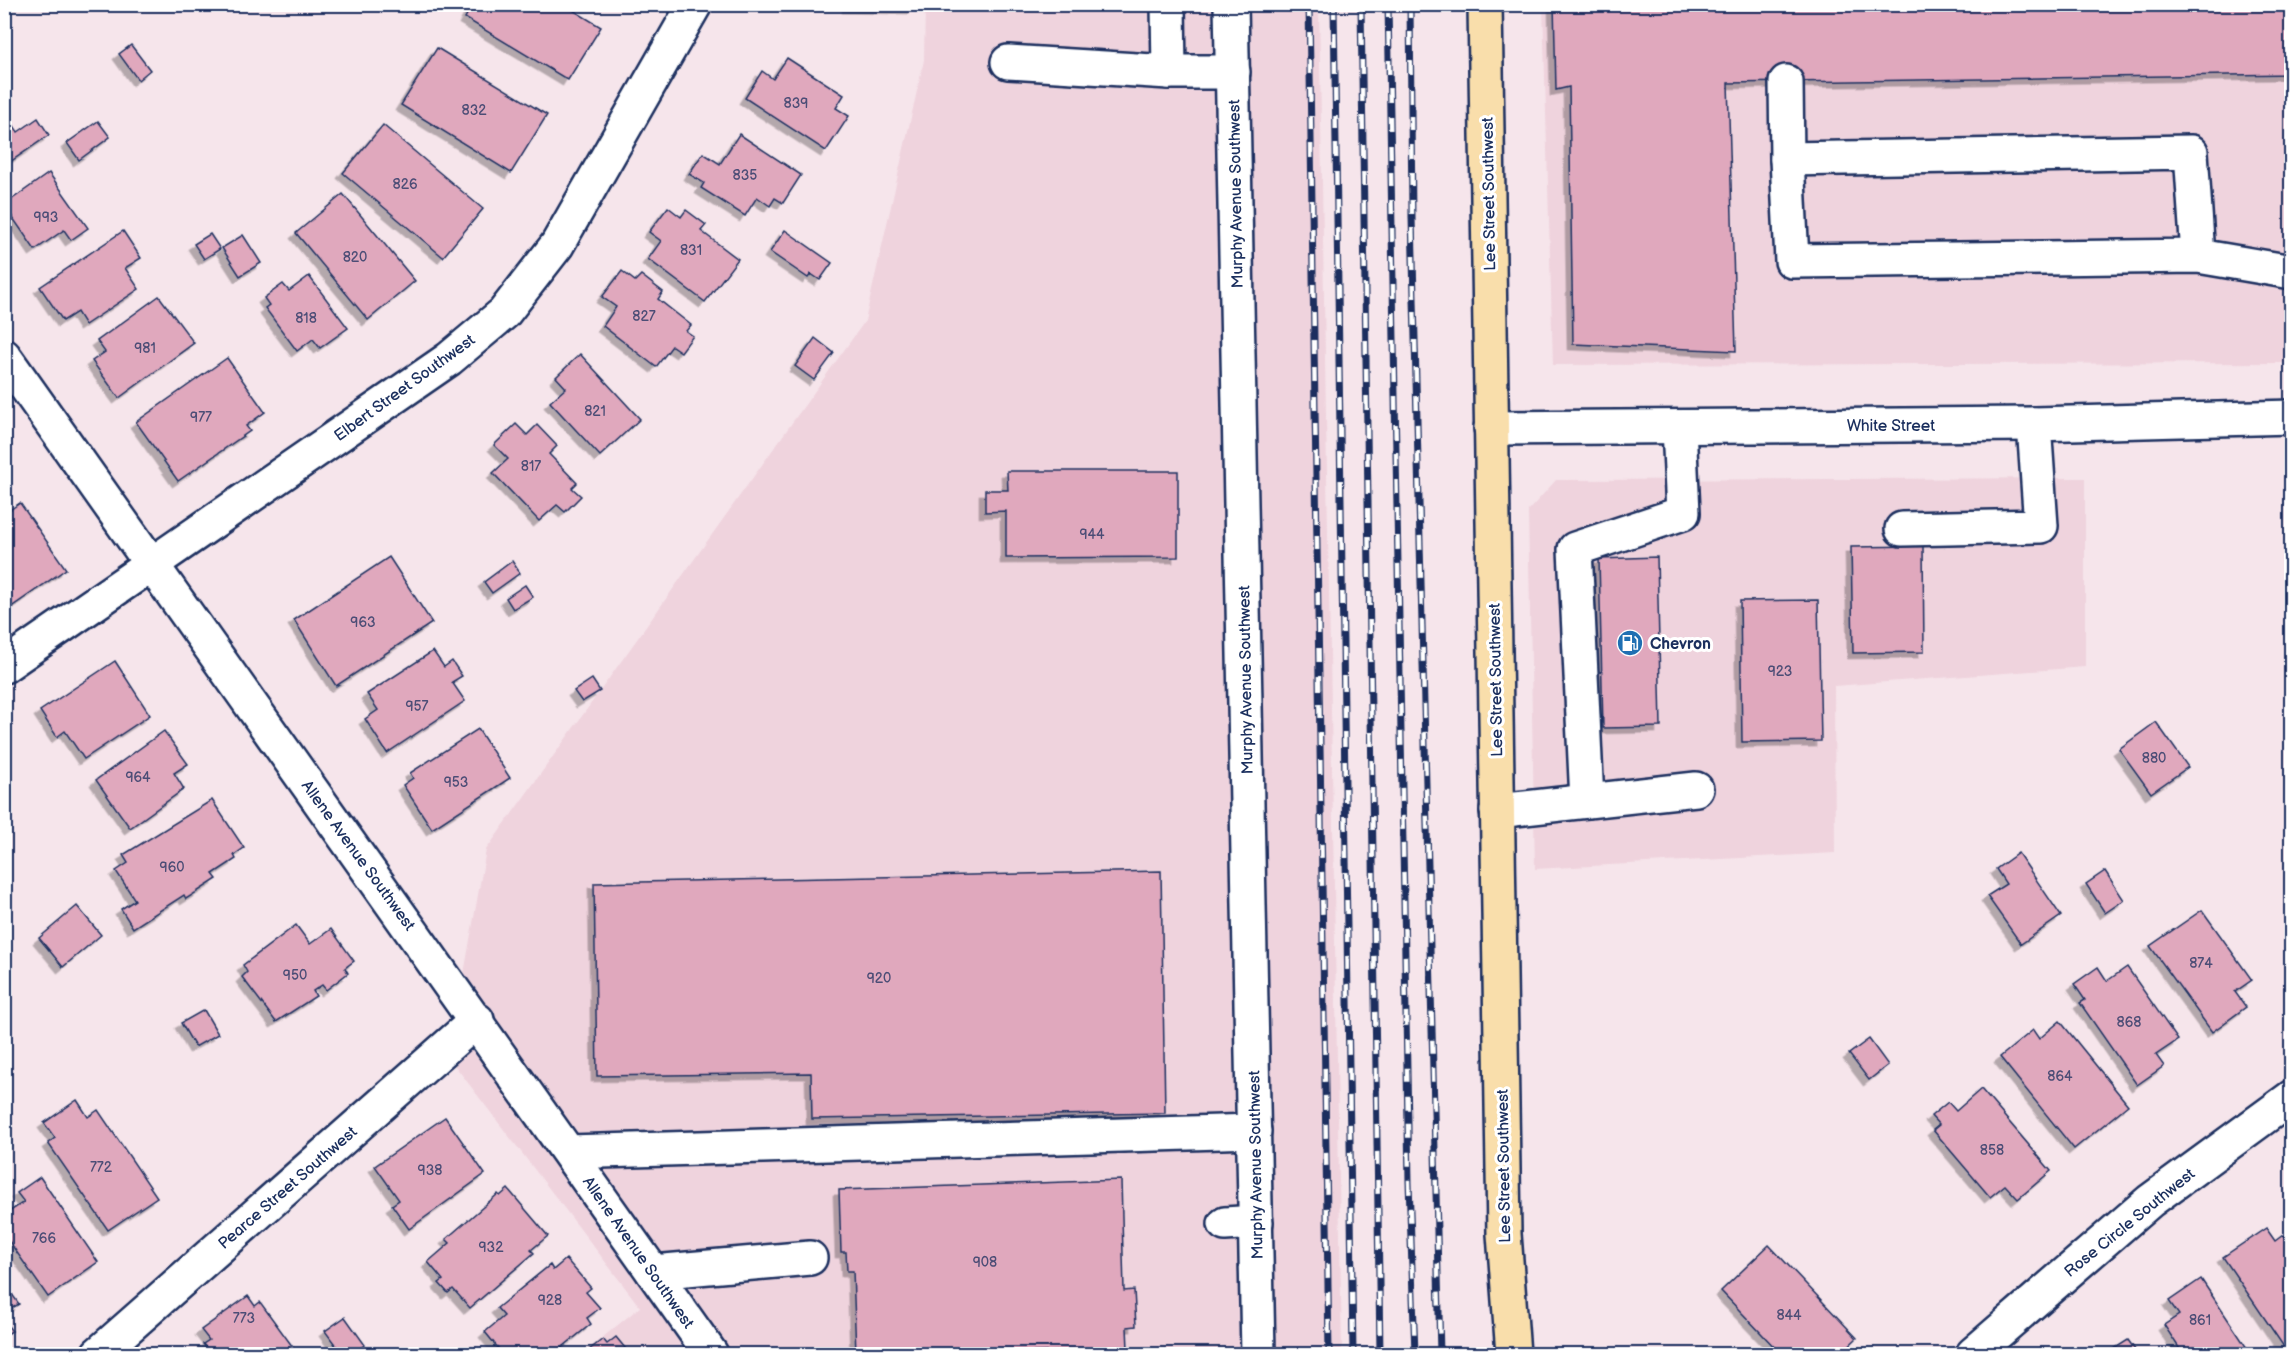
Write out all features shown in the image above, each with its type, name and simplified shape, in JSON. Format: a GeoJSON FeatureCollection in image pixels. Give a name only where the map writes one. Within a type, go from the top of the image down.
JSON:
{"type":"FeatureCollection","features":[{"type":"Feature","properties":{"kind":"main road","name":"Lee Street Southwest"},"geometry":{"type":"LineString","coordinates":[[1485,4],[1504,1234],[1514,1354]]}},
{"type":"Feature","properties":{"kind":"street","name":"Elbert Street Southwest"},"geometry":{"type":"LineString","coordinates":[[4,666],[448,359],[504,313],[557,244],[695,4]]}},
{"type":"Feature","properties":{"kind":"street"},"geometry":{"type":"LineString","coordinates":[[1168,4],[1169,72]]}},
{"type":"Feature","properties":{"kind":"street","name":"Murphy Avenue Southwest"},"geometry":{"type":"LineString","coordinates":[[1232,4],[1254,1131],[1240,1223],[1258,1354]]}},
{"type":"Feature","properties":{"kind":"street"},"geometry":{"type":"LineString","coordinates":[[1008,62],[1169,72],[1233,72]]}},
{"type":"Feature","properties":{"kind":"street"},"geometry":{"type":"LineString","coordinates":[[1786,82],[1792,261],[2198,255],[2292,272]]}},
{"type":"Feature","properties":{"kind":"street"},"geometry":{"type":"LineString","coordinates":[[1787,159],[2191,152],[2198,255]]}},
{"type":"Feature","properties":{"kind":"street","name":"Allene Avenue Southwest"},"geometry":{"type":"LineString","coordinates":[[4,356],[477,1020],[711,1354]]}},
{"type":"Feature","properties":{"kind":"street","name":"White Street"},"geometry":{"type":"LineString","coordinates":[[1491,428],[2034,424],[2292,417]]}},
{"type":"Feature","properties":{"kind":"street"},"geometry":{"type":"LineString","coordinates":[[1902,529],[2041,526],[2034,424]]}},
{"type":"Feature","properties":{"kind":"street"},"geometry":{"type":"LineString","coordinates":[[1587,801],[1575,549],[1683,513],[1679,427]]}},
{"type":"Feature","properties":{"kind":"street"},"geometry":{"type":"LineString","coordinates":[[1497,811],[1696,789]]}},
{"type":"Feature","properties":{"kind":"street","name":"Pearce Street Southwest"},"geometry":{"type":"LineString","coordinates":[[98,1354],[477,1020]]}},
{"type":"Feature","properties":{"kind":"street","name":"Rose Circle Southwest"},"geometry":{"type":"LineString","coordinates":[[1973,1354],[2150,1201],[2292,1097]]}},
{"type":"Feature","properties":{"kind":"street"},"geometry":{"type":"LineString","coordinates":[[569,1152],[1254,1131]]}},
{"type":"Feature","properties":{"kind":"street"},"geometry":{"type":"LineString","coordinates":[[653,1272],[810,1258]]}},
{"type":"Feature","properties":{"kind":"shaded area"},"geometry":{"type":"Polygon","coordinates":[[[925,5],[1319,5],[1342,1354],[582,1354],[640,1307],[449,1058],[486,850],[865,321],[924,60],[925,5]]]}},
{"type":"Feature","properties":{"kind":"shaded area"},"geometry":{"type":"Polygon","coordinates":[[[1543,5],[2291,5],[2291,363],[1553,365],[1543,5]]]}},
{"type":"Feature","properties":{"kind":"shaded area"},"geometry":{"type":"Polygon","coordinates":[[[2085,478],[2085,667],[1834,686],[1835,853],[1535,869],[1528,511],[1556,480],[2085,478]]]}},
{"type":"Feature","properties":{"kind":"building"},"geometry":{"type":"Polygon","coordinates":[[[473,4],[563,4],[601,27],[568,80],[465,18],[473,4]]]}},
{"type":"Feature","properties":{"kind":"building"},"geometry":{"type":"Polygon","coordinates":[[[848,4],[914,4],[914,8],[848,7],[848,4]]]}},
{"type":"Feature","properties":{"kind":"building"},"geometry":{"type":"Polygon","coordinates":[[[1554,4],[2292,4],[2292,74],[1728,83],[1736,351],[1573,344],[1569,87],[1556,90],[1554,4]]]}},
{"type":"Feature","properties":{"kind":"building"},"geometry":{"type":"Polygon","coordinates":[[[131,45],[150,70],[138,80],[119,54],[131,45]]]}},
{"type":"Feature","properties":{"kind":"building"},"geometry":{"type":"Polygon","coordinates":[[[437,48],[547,115],[511,173],[401,105],[437,48]]]}},
{"type":"Feature","properties":{"kind":"building"},"geometry":{"type":"Polygon","coordinates":[[[787,58],[844,95],[836,108],[849,116],[826,151],[745,98],[762,71],[773,79],[787,58]]]}},
{"type":"Feature","properties":{"kind":"building"},"geometry":{"type":"Polygon","coordinates":[[[4,111],[18,132],[38,118],[49,135],[4,166],[4,111]]]}},
{"type":"Feature","properties":{"kind":"building"},"geometry":{"type":"Polygon","coordinates":[[[98,121],[110,137],[79,160],[67,143],[98,121]]]}},
{"type":"Feature","properties":{"kind":"building"},"geometry":{"type":"Polygon","coordinates":[[[383,125],[483,209],[443,257],[343,173],[383,125]]]}},
{"type":"Feature","properties":{"kind":"building"},"geometry":{"type":"Polygon","coordinates":[[[739,134],[801,175],[783,203],[775,198],[770,206],[757,197],[745,216],[701,188],[704,183],[689,174],[703,153],[720,164],[739,134]]]}},
{"type":"Feature","properties":{"kind":"building"},"geometry":{"type":"Polygon","coordinates":[[[49,173],[88,228],[71,240],[64,230],[35,250],[4,205],[49,173]]]}},
{"type":"Feature","properties":{"kind":"building"},"geometry":{"type":"Polygon","coordinates":[[[343,194],[415,281],[368,320],[296,233],[343,194]]]}},
{"type":"Feature","properties":{"kind":"building"},"geometry":{"type":"Polygon","coordinates":[[[668,207],[681,217],[686,210],[706,225],[701,231],[738,259],[705,302],[648,259],[661,241],[649,232],[668,207]]]}},
{"type":"Feature","properties":{"kind":"building"},"geometry":{"type":"Polygon","coordinates":[[[785,230],[832,263],[820,280],[811,274],[808,278],[770,252],[785,230]]]}},
{"type":"Feature","properties":{"kind":"building"},"geometry":{"type":"Polygon","coordinates":[[[123,231],[141,258],[125,268],[139,289],[85,325],[77,312],[63,321],[40,287],[123,231]]]}},
{"type":"Feature","properties":{"kind":"building"},"geometry":{"type":"Polygon","coordinates":[[[210,234],[220,249],[204,259],[194,244],[210,234]]]}},
{"type":"Feature","properties":{"kind":"building"},"geometry":{"type":"Polygon","coordinates":[[[243,235],[261,263],[240,276],[222,248],[243,235]]]}},
{"type":"Feature","properties":{"kind":"building"},"geometry":{"type":"Polygon","coordinates":[[[622,271],[635,281],[641,275],[663,292],[658,299],[691,325],[686,331],[693,336],[681,352],[672,346],[656,367],[603,326],[616,307],[602,297],[622,271]]]}},
{"type":"Feature","properties":{"kind":"building"},"geometry":{"type":"Polygon","coordinates":[[[309,276],[348,328],[320,348],[313,339],[297,351],[265,308],[269,305],[264,298],[283,284],[289,291],[309,276]]]}},
{"type":"Feature","properties":{"kind":"building"},"geometry":{"type":"Polygon","coordinates":[[[159,296],[194,343],[119,398],[92,361],[105,352],[97,341],[159,296]]]}},
{"type":"Feature","properties":{"kind":"building"},"geometry":{"type":"Polygon","coordinates":[[[815,338],[834,353],[814,380],[795,366],[815,338]]]}},
{"type":"Feature","properties":{"kind":"building"},"geometry":{"type":"Polygon","coordinates":[[[580,354],[640,419],[600,456],[550,402],[566,388],[556,377],[580,354]]]}},
{"type":"Feature","properties":{"kind":"building"},"geometry":{"type":"Polygon","coordinates":[[[227,358],[265,412],[246,426],[250,431],[178,481],[136,422],[227,358]]]}},
{"type":"Feature","properties":{"kind":"building"},"geometry":{"type":"Polygon","coordinates":[[[516,424],[527,435],[537,425],[557,446],[549,454],[577,483],[572,488],[581,496],[565,512],[557,505],[539,521],[493,473],[508,459],[494,445],[516,424]]]}},
{"type":"Feature","properties":{"kind":"building"},"geometry":{"type":"Polygon","coordinates":[[[1007,471],[1178,471],[1178,557],[1006,558],[1006,511],[985,512],[985,490],[1008,490],[1007,471]]]}},
{"type":"Feature","properties":{"kind":"building"},"geometry":{"type":"Polygon","coordinates":[[[20,503],[66,569],[4,612],[4,514],[20,503]]]}},
{"type":"Feature","properties":{"kind":"building"},"geometry":{"type":"Polygon","coordinates":[[[1923,546],[1924,652],[1853,653],[1851,547],[1923,546]]]}},
{"type":"Feature","properties":{"kind":"building"},"geometry":{"type":"Polygon","coordinates":[[[389,557],[432,623],[336,686],[294,620],[389,557]]]}},
{"type":"Feature","properties":{"kind":"building","name":"Chevron"},"geometry":{"type":"Polygon","coordinates":[[[1657,557],[1661,727],[1603,728],[1599,559],[1657,557]]]}},
{"type":"Feature","properties":{"kind":"building"},"geometry":{"type":"Polygon","coordinates":[[[512,561],[520,573],[492,593],[484,582],[512,561]]]}},
{"type":"Feature","properties":{"kind":"building"},"geometry":{"type":"Polygon","coordinates":[[[525,585],[533,597],[513,609],[506,598],[525,585]]]}},
{"type":"Feature","properties":{"kind":"building"},"geometry":{"type":"Polygon","coordinates":[[[1818,600],[1821,741],[1742,742],[1740,601],[1818,600]]]}},
{"type":"Feature","properties":{"kind":"building"},"geometry":{"type":"Polygon","coordinates":[[[433,651],[444,667],[452,661],[462,676],[452,682],[465,701],[387,753],[365,719],[378,710],[367,694],[433,651]]]}},
{"type":"Feature","properties":{"kind":"building"},"geometry":{"type":"Polygon","coordinates":[[[115,661],[150,715],[84,759],[65,731],[57,737],[40,711],[115,661]]]}},
{"type":"Feature","properties":{"kind":"building"},"geometry":{"type":"Polygon","coordinates":[[[592,679],[600,691],[582,702],[574,691],[592,679]]]}},
{"type":"Feature","properties":{"kind":"building"},"geometry":{"type":"Polygon","coordinates":[[[2156,722],[2188,767],[2151,793],[2119,749],[2156,722]]]}},
{"type":"Feature","properties":{"kind":"building"},"geometry":{"type":"Polygon","coordinates":[[[478,729],[510,778],[432,829],[403,785],[413,778],[410,773],[478,729]]]}},
{"type":"Feature","properties":{"kind":"building"},"geometry":{"type":"Polygon","coordinates":[[[164,731],[188,764],[174,773],[184,789],[130,828],[96,780],[164,731]]]}},
{"type":"Feature","properties":{"kind":"building"},"geometry":{"type":"Polygon","coordinates":[[[212,800],[244,848],[234,855],[236,859],[213,874],[217,879],[186,899],[184,895],[133,928],[121,909],[135,900],[116,871],[128,863],[123,855],[212,800]]]}},
{"type":"Feature","properties":{"kind":"building"},"geometry":{"type":"Polygon","coordinates":[[[2018,853],[2061,916],[2021,944],[1987,896],[2006,884],[1996,869],[2018,853]]]}},
{"type":"Feature","properties":{"kind":"building"},"geometry":{"type":"Polygon","coordinates":[[[1161,871],[1165,1113],[812,1119],[811,1073],[597,1076],[594,883],[1161,871]]]}},
{"type":"Feature","properties":{"kind":"building"},"geometry":{"type":"Polygon","coordinates":[[[2105,871],[2124,900],[2105,913],[2086,884],[2105,871]]]}},
{"type":"Feature","properties":{"kind":"building"},"geometry":{"type":"Polygon","coordinates":[[[77,906],[101,935],[63,967],[39,938],[77,906]]]}},
{"type":"Feature","properties":{"kind":"building"},"geometry":{"type":"Polygon","coordinates":[[[2202,910],[2252,980],[2235,992],[2246,1007],[2212,1032],[2150,946],[2202,910]]]}},
{"type":"Feature","properties":{"kind":"building"},"geometry":{"type":"Polygon","coordinates":[[[296,925],[310,944],[331,929],[354,961],[345,968],[348,973],[326,990],[322,985],[313,991],[316,996],[276,1022],[242,977],[247,972],[243,965],[296,925]]]}},
{"type":"Feature","properties":{"kind":"building"},"geometry":{"type":"Polygon","coordinates":[[[2098,967],[2107,981],[2127,967],[2178,1040],[2156,1055],[2164,1066],[2137,1085],[2080,1003],[2085,1000],[2074,984],[2098,967]]]}},
{"type":"Feature","properties":{"kind":"building"},"geometry":{"type":"Polygon","coordinates":[[[204,1010],[218,1034],[195,1047],[181,1023],[204,1010]]]}},
{"type":"Feature","properties":{"kind":"building"},"geometry":{"type":"Polygon","coordinates":[[[2060,1021],[2128,1105],[2074,1149],[2000,1057],[2033,1030],[2039,1039],[2060,1021]]]}},
{"type":"Feature","properties":{"kind":"building"},"geometry":{"type":"Polygon","coordinates":[[[1869,1039],[1888,1065],[1869,1080],[1849,1054],[1869,1039]]]}},
{"type":"Feature","properties":{"kind":"building"},"geometry":{"type":"Polygon","coordinates":[[[1981,1089],[2051,1171],[2018,1199],[2005,1185],[1990,1197],[1933,1130],[1939,1125],[1931,1116],[1948,1102],[1956,1111],[1981,1089]]]}},
{"type":"Feature","properties":{"kind":"building"},"geometry":{"type":"Polygon","coordinates":[[[77,1100],[88,1117],[98,1110],[157,1197],[108,1230],[48,1143],[55,1138],[44,1123],[77,1100]]]}},
{"type":"Feature","properties":{"kind":"building"},"geometry":{"type":"Polygon","coordinates":[[[445,1117],[485,1174],[409,1229],[392,1205],[399,1200],[375,1166],[445,1117]]]}},
{"type":"Feature","properties":{"kind":"building"},"geometry":{"type":"Polygon","coordinates":[[[40,1177],[98,1262],[48,1297],[4,1234],[4,1215],[24,1202],[17,1193],[40,1177]]]}},
{"type":"Feature","properties":{"kind":"building"},"geometry":{"type":"Polygon","coordinates":[[[1121,1180],[1124,1291],[1134,1290],[1136,1326],[1127,1327],[1128,1349],[983,1354],[856,1354],[853,1271],[847,1271],[846,1252],[841,1252],[839,1190],[1121,1180]]]}},
{"type":"Feature","properties":{"kind":"building"},"geometry":{"type":"Polygon","coordinates":[[[508,1189],[548,1236],[531,1250],[534,1253],[470,1308],[453,1289],[448,1293],[439,1283],[443,1280],[428,1262],[450,1243],[446,1239],[498,1194],[500,1196],[508,1189]]]}},
{"type":"Feature","properties":{"kind":"building"},"geometry":{"type":"Polygon","coordinates":[[[2266,1228],[2275,1241],[2283,1235],[2292,1247],[2292,1346],[2286,1350],[2223,1257],[2266,1228]]]}},
{"type":"Feature","properties":{"kind":"building"},"geometry":{"type":"Polygon","coordinates":[[[1769,1245],[1857,1338],[1840,1354],[1781,1354],[1721,1291],[1769,1245]]]}},
{"type":"Feature","properties":{"kind":"building"},"geometry":{"type":"Polygon","coordinates":[[[566,1259],[591,1288],[586,1292],[600,1308],[587,1318],[591,1324],[554,1354],[516,1354],[513,1350],[503,1354],[485,1332],[504,1316],[497,1308],[550,1265],[553,1270],[566,1259]]]}},
{"type":"Feature","properties":{"kind":"building"},"geometry":{"type":"Polygon","coordinates":[[[2201,1279],[2251,1354],[2183,1354],[2164,1325],[2179,1315],[2169,1301],[2201,1279]]]}},
{"type":"Feature","properties":{"kind":"building"},"geometry":{"type":"Polygon","coordinates":[[[4,1283],[19,1304],[4,1313],[4,1283]]]}},
{"type":"Feature","properties":{"kind":"building"},"geometry":{"type":"Polygon","coordinates":[[[248,1296],[255,1306],[260,1302],[298,1354],[211,1354],[203,1344],[209,1340],[201,1330],[248,1296]]]}},
{"type":"Feature","properties":{"kind":"building"},"geometry":{"type":"Polygon","coordinates":[[[345,1317],[365,1345],[351,1354],[342,1354],[325,1331],[345,1317]]]}},
{"type":"Feature","properties":{"kind":"building"},"geometry":{"type":"Polygon","coordinates":[[[4,1321],[12,1331],[4,1336],[4,1321]]]}},
{"type":"Feature","properties":{"kind":"building"},"geometry":{"type":"Polygon","coordinates":[[[616,1337],[630,1354],[584,1354],[603,1339],[607,1344],[616,1337]]]}},
{"type":"Feature","properties":{"kind":"building"},"geometry":{"type":"Polygon","coordinates":[[[2128,1340],[2138,1354],[2106,1354],[2128,1340]]]}},
{"type":"Feature","properties":{"kind":"railway"},"geometry":{"type":"LineString","coordinates":[[1309,4],[1329,1354]]}},
{"type":"Feature","properties":{"kind":"railway"},"geometry":{"type":"LineString","coordinates":[[1334,4],[1353,1354]]}},
{"type":"Feature","properties":{"kind":"railway"},"geometry":{"type":"LineString","coordinates":[[1361,4],[1380,1354]]}},
{"type":"Feature","properties":{"kind":"railway"},"geometry":{"type":"LineString","coordinates":[[1388,4],[1409,1182],[1415,1354]]}},
{"type":"Feature","properties":{"kind":"railway"},"geometry":{"type":"LineString","coordinates":[[1410,4],[1412,217],[1440,1354]]}},
{"type":"Feature","properties":{"kind":"place","name":"Chevron"},"geometry":{"type":"Point","coordinates":[1630,643]}}]}
